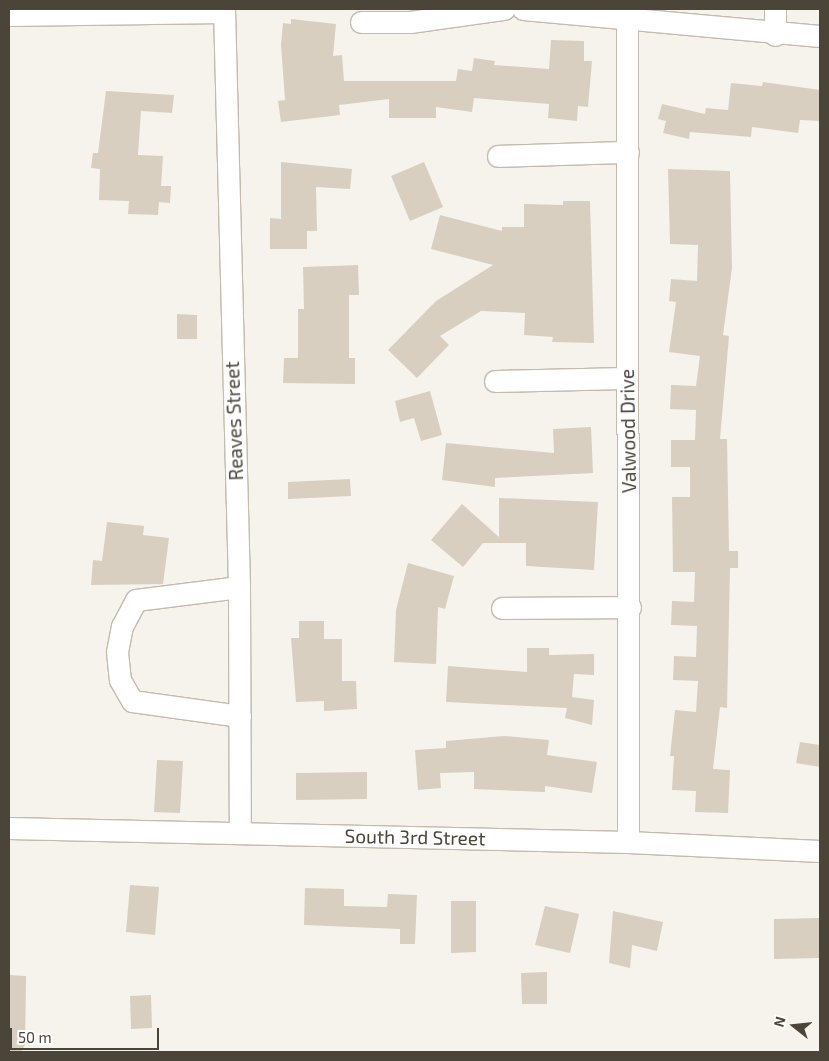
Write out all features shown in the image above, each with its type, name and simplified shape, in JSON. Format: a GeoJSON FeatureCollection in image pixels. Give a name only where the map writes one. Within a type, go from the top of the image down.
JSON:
{"type":"FeatureCollection","features":[{"type":"Feature","properties":{"kind":"street"},"geometry":{"type":"LineString","coordinates":[[361,22],[410,22],[504,9]]}},
{"type":"Feature","properties":{"kind":"street"},"geometry":{"type":"LineString","coordinates":[[523,9],[775,35],[820,36]]}},
{"type":"Feature","properties":{"kind":"street"},"geometry":{"type":"LineString","coordinates":[[775,9],[775,35]]}},
{"type":"Feature","properties":{"kind":"street"},"geometry":{"type":"LineString","coordinates":[[9,14],[224,11]]}},
{"type":"Feature","properties":{"kind":"street","name":"Reaves Street"},"geometry":{"type":"LineString","coordinates":[[224,11],[239,587],[240,833]]}},
{"type":"Feature","properties":{"kind":"street","name":"Valwood Drive"},"geometry":{"type":"LineString","coordinates":[[627,21],[626,378],[630,607],[628,842]]}},
{"type":"Feature","properties":{"kind":"street"},"geometry":{"type":"LineString","coordinates":[[498,156],[628,152]]}},
{"type":"Feature","properties":{"kind":"street"},"geometry":{"type":"LineString","coordinates":[[495,381],[626,378]]}},
{"type":"Feature","properties":{"kind":"street"},"geometry":{"type":"LineString","coordinates":[[239,587],[136,600],[122,626],[117,652],[120,680],[132,702],[240,716]]}},
{"type":"Feature","properties":{"kind":"street"},"geometry":{"type":"LineString","coordinates":[[502,608],[630,607]]}},
{"type":"Feature","properties":{"kind":"street","name":"South 3rd Street"},"geometry":{"type":"LineString","coordinates":[[9,828],[628,842],[820,851]]}},
{"type":"Feature","properties":{"kind":"building"},"geometry":{"type":"Polygon","coordinates":[[[291,19],[336,24],[333,56],[342,55],[344,81],[456,81],[458,69],[472,71],[474,58],[495,61],[494,65],[549,69],[551,40],[584,41],[584,61],[592,61],[588,107],[578,106],[577,121],[548,118],[549,104],[474,98],[472,112],[436,107],[436,118],[389,118],[389,99],[339,105],[340,115],[281,122],[278,101],[285,100],[281,45],[283,23],[291,24],[291,19]]]}},
{"type":"Feature","properties":{"kind":"building"},"geometry":{"type":"Polygon","coordinates":[[[763,82],[820,90],[820,121],[800,120],[798,133],[752,127],[751,137],[690,132],[689,139],[663,133],[666,121],[658,119],[662,104],[705,114],[706,108],[728,110],[731,83],[762,86],[763,82]]]}},
{"type":"Feature","properties":{"kind":"building"},"geometry":{"type":"Polygon","coordinates":[[[106,91],[174,95],[172,113],[141,111],[138,155],[163,156],[161,186],[171,186],[170,203],[159,202],[158,215],[128,214],[129,201],[99,200],[100,169],[91,168],[93,153],[98,153],[106,91]]]}},
{"type":"Feature","properties":{"kind":"building"},"geometry":{"type":"Polygon","coordinates":[[[281,162],[352,169],[350,189],[316,187],[317,231],[307,231],[307,249],[270,249],[270,218],[281,219],[281,162]]]}},
{"type":"Feature","properties":{"kind":"building"},"geometry":{"type":"Polygon","coordinates":[[[424,162],[443,207],[410,221],[391,176],[424,162]]]}},
{"type":"Feature","properties":{"kind":"building"},"geometry":{"type":"Polygon","coordinates":[[[668,169],[730,171],[732,268],[723,335],[729,336],[720,439],[727,439],[729,551],[738,551],[738,568],[730,568],[727,708],[720,707],[713,769],[730,770],[728,813],[695,812],[696,791],[672,790],[674,756],[670,756],[675,710],[696,712],[698,681],[673,680],[674,656],[696,657],[697,626],[671,625],[672,601],[694,602],[695,572],[673,572],[672,497],[690,497],[690,467],[671,467],[671,440],[695,440],[696,410],[670,409],[671,385],[696,386],[700,356],[669,352],[676,302],[669,301],[671,279],[697,281],[698,245],[670,244],[668,169]]]}},
{"type":"Feature","properties":{"kind":"building"},"geometry":{"type":"Polygon","coordinates":[[[563,201],[590,201],[594,343],[552,342],[553,337],[524,335],[525,313],[481,311],[440,336],[449,345],[417,378],[388,350],[436,301],[493,265],[431,249],[440,215],[502,231],[502,227],[524,227],[524,204],[563,205],[563,201]]]}},
{"type":"Feature","properties":{"kind":"building"},"geometry":{"type":"Polygon","coordinates":[[[358,265],[359,295],[349,295],[349,358],[355,358],[355,384],[283,383],[284,358],[298,358],[298,309],[304,309],[303,267],[358,265]]]}},
{"type":"Feature","properties":{"kind":"building"},"geometry":{"type":"Polygon","coordinates":[[[177,314],[197,315],[197,339],[177,339],[177,314]]]}},
{"type":"Feature","properties":{"kind":"building"},"geometry":{"type":"Polygon","coordinates":[[[430,391],[442,435],[421,441],[414,418],[400,422],[395,401],[430,391]]]}},
{"type":"Feature","properties":{"kind":"building"},"geometry":{"type":"Polygon","coordinates":[[[591,427],[593,473],[495,478],[495,487],[442,480],[446,443],[554,453],[553,429],[591,427]]]}},
{"type":"Feature","properties":{"kind":"building"},"geometry":{"type":"Polygon","coordinates":[[[350,479],[351,496],[288,499],[288,482],[350,479]]]}},
{"type":"Feature","properties":{"kind":"building"},"geometry":{"type":"Polygon","coordinates":[[[499,498],[598,502],[594,570],[526,566],[526,543],[483,543],[463,567],[431,540],[462,504],[499,537],[499,498]]]}},
{"type":"Feature","properties":{"kind":"building"},"geometry":{"type":"Polygon","coordinates":[[[107,522],[144,526],[143,535],[169,538],[163,584],[91,585],[93,560],[102,561],[107,522]]]}},
{"type":"Feature","properties":{"kind":"building"},"geometry":{"type":"Polygon","coordinates":[[[408,563],[454,576],[445,609],[438,607],[436,664],[394,662],[396,610],[408,563]]]}},
{"type":"Feature","properties":{"kind":"building"},"geometry":{"type":"Polygon","coordinates":[[[299,621],[324,621],[324,639],[342,639],[342,681],[356,681],[357,709],[324,711],[324,701],[296,702],[291,638],[299,638],[299,621]]]}},
{"type":"Feature","properties":{"kind":"building"},"geometry":{"type":"Polygon","coordinates":[[[527,648],[549,648],[549,655],[594,654],[594,675],[574,674],[572,697],[594,700],[592,725],[565,718],[567,708],[446,702],[448,666],[527,672],[527,648]]]}},
{"type":"Feature","properties":{"kind":"building"},"geometry":{"type":"Polygon","coordinates":[[[504,736],[549,740],[547,755],[597,762],[592,793],[545,786],[545,792],[474,789],[474,772],[440,773],[441,788],[418,790],[415,750],[446,748],[446,741],[504,736]]]}},
{"type":"Feature","properties":{"kind":"building"},"geometry":{"type":"Polygon","coordinates":[[[800,742],[820,745],[820,767],[796,763],[800,742]]]}},
{"type":"Feature","properties":{"kind":"building"},"geometry":{"type":"Polygon","coordinates":[[[157,760],[183,761],[180,813],[154,812],[157,760]]]}},
{"type":"Feature","properties":{"kind":"building"},"geometry":{"type":"Polygon","coordinates":[[[367,772],[367,799],[296,800],[296,773],[367,772]]]}},
{"type":"Feature","properties":{"kind":"building"},"geometry":{"type":"Polygon","coordinates":[[[130,885],[159,887],[155,935],[126,932],[130,885]]]}},
{"type":"Feature","properties":{"kind":"building"},"geometry":{"type":"Polygon","coordinates":[[[305,888],[344,889],[344,906],[387,907],[388,894],[417,895],[415,944],[400,944],[400,929],[304,925],[305,888]]]}},
{"type":"Feature","properties":{"kind":"building"},"geometry":{"type":"Polygon","coordinates":[[[451,901],[476,901],[476,952],[451,953],[451,901]]]}},
{"type":"Feature","properties":{"kind":"building"},"geometry":{"type":"Polygon","coordinates":[[[545,906],[579,914],[570,953],[535,945],[545,906]]]}},
{"type":"Feature","properties":{"kind":"building"},"geometry":{"type":"Polygon","coordinates":[[[613,911],[663,922],[657,951],[632,945],[630,968],[609,963],[613,911]]]}},
{"type":"Feature","properties":{"kind":"building"},"geometry":{"type":"Polygon","coordinates":[[[820,918],[820,958],[774,959],[774,919],[820,918]]]}},
{"type":"Feature","properties":{"kind":"building"},"geometry":{"type":"Polygon","coordinates":[[[547,972],[547,1004],[522,1004],[521,973],[547,972]]]}},
{"type":"Feature","properties":{"kind":"building"},"geometry":{"type":"Polygon","coordinates":[[[9,975],[26,976],[25,1045],[21,1052],[9,1052],[9,975]]]}},
{"type":"Feature","properties":{"kind":"building"},"geometry":{"type":"Polygon","coordinates":[[[151,995],[152,1028],[131,1029],[130,996],[151,995]]]}}]}
